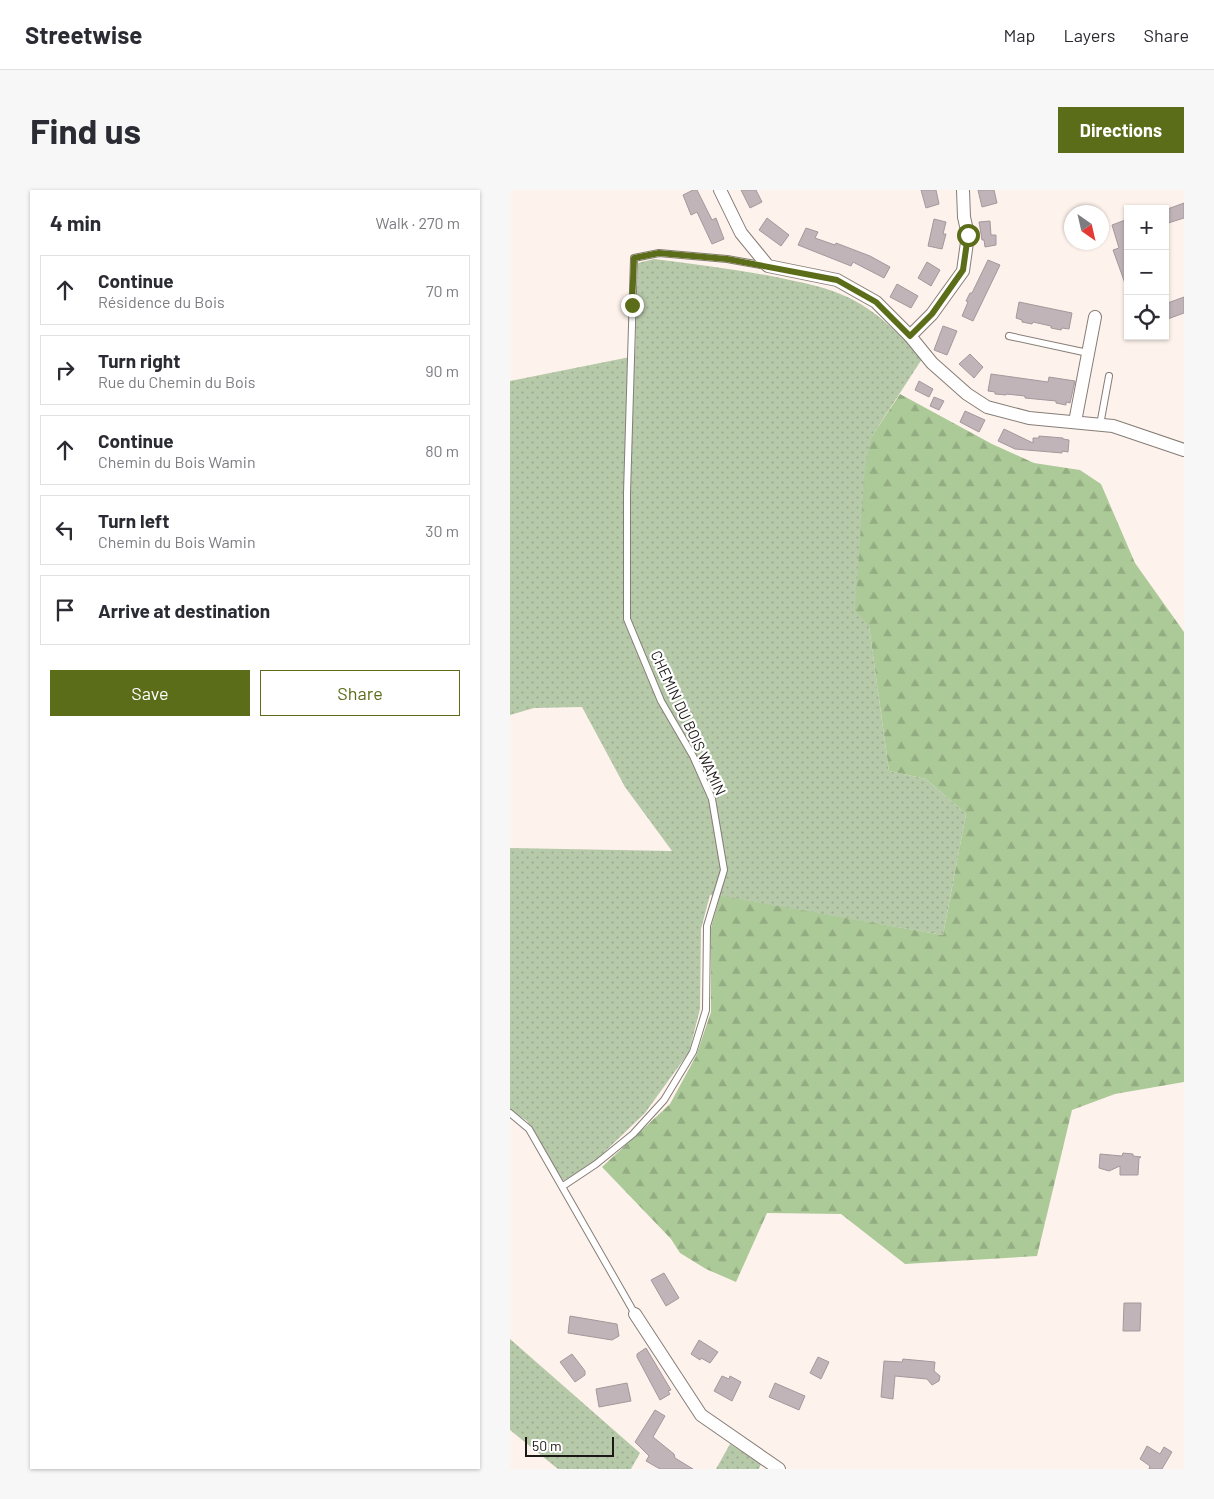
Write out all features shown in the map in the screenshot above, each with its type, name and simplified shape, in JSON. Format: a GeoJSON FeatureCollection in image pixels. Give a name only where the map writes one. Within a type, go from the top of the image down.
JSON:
{"type":"FeatureCollection","features":[{"type":"Feature","properties":{"kind":"street"},"geometry":{"type":"LineString","coordinates":[[720,190],[741,233],[768,266],[837,280],[876,302],[910,336],[932,363],[967,394],[987,407],[1029,418],[1114,426],[1184,450]]}},
{"type":"Feature","properties":{"kind":"street"},"geometry":{"type":"LineString","coordinates":[[910,336],[932,314],[963,270],[968,235],[964,217],[963,190]]}},
{"type":"Feature","properties":{"kind":"street"},"geometry":{"type":"LineString","coordinates":[[1075,422],[1095,317]]}},
{"type":"Feature","properties":{"kind":"street"},"geometry":{"type":"LineString","coordinates":[[635,1314],[701,1415],[780,1469]]}},
{"type":"Feature","properties":{"kind":"lane","name":"CHEMIN DU BOIS WAMIN"},"geometry":{"type":"LineString","coordinates":[[563,1186],[596,1164],[632,1134],[664,1100],[692,1052],[706,1010],[707,926],[724,870],[712,799],[693,756],[661,701],[628,619],[627,493],[634,258],[659,253],[727,259],[768,266]]}},
{"type":"Feature","properties":{"kind":"lane"},"geometry":{"type":"LineString","coordinates":[[1009,336],[1088,353]]}},
{"type":"Feature","properties":{"kind":"lane"},"geometry":{"type":"LineString","coordinates":[[1100,425],[1109,376]]}},
{"type":"Feature","properties":{"kind":"lane"},"geometry":{"type":"LineString","coordinates":[[510,1113],[528,1129],[563,1186],[608,1270],[635,1314]]}},
{"type":"Feature","properties":{"kind":"green space"},"geometry":{"type":"Polygon","coordinates":[[[654,259],[756,273],[818,286],[832,291],[856,301],[877,315],[922,359],[872,436],[869,626],[889,771],[926,779],[966,814],[943,935],[710,895],[701,929],[700,1009],[689,1052],[645,1113],[593,1163],[563,1181],[527,1121],[510,1110],[510,848],[672,851],[625,787],[582,707],[534,708],[510,715],[510,381],[635,356],[638,263],[654,259]]]}},
{"type":"Feature","properties":{"kind":"green space"},"geometry":{"type":"Polygon","coordinates":[[[900,394],[992,444],[1034,463],[1080,470],[1101,484],[1135,563],[1184,632],[1184,1082],[1115,1094],[1072,1110],[1037,1256],[905,1264],[841,1214],[767,1213],[736,1282],[706,1269],[680,1253],[671,1239],[602,1167],[670,1104],[696,1056],[711,1012],[711,928],[720,896],[943,935],[966,814],[926,779],[889,771],[869,626],[855,610],[865,468],[872,436],[900,394]]]}},
{"type":"Feature","properties":{"kind":"green space"},"geometry":{"type":"Polygon","coordinates":[[[510,1339],[640,1453],[631,1469],[558,1469],[510,1430],[510,1339]]]}},
{"type":"Feature","properties":{"kind":"green space"},"geometry":{"type":"Polygon","coordinates":[[[730,1444],[761,1464],[759,1469],[716,1469],[730,1444]]]}},
{"type":"Feature","properties":{"kind":"building"},"geometry":{"type":"Polygon","coordinates":[[[697,190],[712,220],[716,218],[724,239],[712,244],[697,212],[691,215],[683,195],[697,190]]]}},
{"type":"Feature","properties":{"kind":"building"},"geometry":{"type":"Polygon","coordinates":[[[741,190],[756,190],[762,202],[750,208],[741,190]]]}},
{"type":"Feature","properties":{"kind":"building"},"geometry":{"type":"Polygon","coordinates":[[[921,190],[936,190],[939,204],[926,208],[921,190]]]}},
{"type":"Feature","properties":{"kind":"building"},"geometry":{"type":"Polygon","coordinates":[[[978,190],[994,190],[997,203],[982,207],[978,190]]]}},
{"type":"Feature","properties":{"kind":"building"},"geometry":{"type":"Polygon","coordinates":[[[1184,203],[1184,218],[1169,223],[1169,209],[1184,203]]]}},
{"type":"Feature","properties":{"kind":"building"},"geometry":{"type":"Polygon","coordinates":[[[767,218],[789,235],[781,246],[759,230],[767,218]]]}},
{"type":"Feature","properties":{"kind":"building"},"geometry":{"type":"Polygon","coordinates":[[[934,219],[946,222],[943,234],[946,234],[942,249],[928,246],[934,219]]]}},
{"type":"Feature","properties":{"kind":"building"},"geometry":{"type":"Polygon","coordinates":[[[1124,220],[1124,280],[1113,250],[1119,248],[1112,225],[1124,220]]]}},
{"type":"Feature","properties":{"kind":"building"},"geometry":{"type":"Polygon","coordinates":[[[990,221],[991,235],[996,235],[996,245],[985,247],[979,222],[990,221]]]}},
{"type":"Feature","properties":{"kind":"building"},"geometry":{"type":"Polygon","coordinates":[[[806,228],[818,232],[815,238],[835,245],[836,243],[870,256],[890,267],[884,278],[853,262],[851,266],[798,245],[806,228]]]}},
{"type":"Feature","properties":{"kind":"building"},"geometry":{"type":"Polygon","coordinates":[[[988,260],[1000,265],[973,321],[962,316],[968,302],[966,301],[970,293],[972,293],[988,260]]]}},
{"type":"Feature","properties":{"kind":"building"},"geometry":{"type":"Polygon","coordinates":[[[927,262],[940,270],[931,286],[918,278],[927,262]]]}},
{"type":"Feature","properties":{"kind":"building"},"geometry":{"type":"Polygon","coordinates":[[[897,284],[918,296],[911,308],[890,297],[897,284]]]}},
{"type":"Feature","properties":{"kind":"building"},"geometry":{"type":"Polygon","coordinates":[[[1184,297],[1184,313],[1169,319],[1169,303],[1184,297]]]}},
{"type":"Feature","properties":{"kind":"building"},"geometry":{"type":"Polygon","coordinates":[[[1019,302],[1072,313],[1069,329],[1062,328],[1061,330],[1033,322],[1032,324],[1022,322],[1022,320],[1016,318],[1019,302]]]}},
{"type":"Feature","properties":{"kind":"building"},"geometry":{"type":"Polygon","coordinates":[[[943,326],[957,331],[947,355],[934,350],[943,326]]]}},
{"type":"Feature","properties":{"kind":"building"},"geometry":{"type":"Polygon","coordinates":[[[970,354],[983,367],[974,378],[959,364],[970,354]]]}},
{"type":"Feature","properties":{"kind":"building"},"geometry":{"type":"Polygon","coordinates":[[[991,374],[1048,382],[1049,377],[1075,381],[1070,403],[1066,402],[1066,405],[1056,403],[1056,401],[1025,398],[1025,396],[995,394],[995,392],[988,391],[991,374]]]}},
{"type":"Feature","properties":{"kind":"building"},"geometry":{"type":"Polygon","coordinates":[[[919,381],[933,389],[929,397],[915,390],[919,381]]]}},
{"type":"Feature","properties":{"kind":"building"},"geometry":{"type":"Polygon","coordinates":[[[934,397],[944,401],[939,410],[930,406],[934,397]]]}},
{"type":"Feature","properties":{"kind":"building"},"geometry":{"type":"Polygon","coordinates":[[[965,411],[985,420],[979,432],[960,422],[965,411]]]}},
{"type":"Feature","properties":{"kind":"building"},"geometry":{"type":"Polygon","coordinates":[[[1004,429],[1033,443],[1033,438],[1039,438],[1039,436],[1069,440],[1068,452],[1015,449],[998,441],[1004,429]]]}},
{"type":"Feature","properties":{"kind":"building"},"geometry":{"type":"Polygon","coordinates":[[[1123,1153],[1141,1157],[1139,1158],[1138,1175],[1120,1175],[1120,1166],[1109,1171],[1099,1168],[1100,1154],[1122,1156],[1123,1153]]]}},
{"type":"Feature","properties":{"kind":"building"},"geometry":{"type":"Polygon","coordinates":[[[664,1273],[679,1298],[666,1306],[651,1280],[664,1273]]]}},
{"type":"Feature","properties":{"kind":"building"},"geometry":{"type":"Polygon","coordinates":[[[1124,1303],[1141,1303],[1140,1331],[1123,1331],[1124,1303]]]}},
{"type":"Feature","properties":{"kind":"building"},"geometry":{"type":"Polygon","coordinates":[[[570,1316],[617,1324],[619,1336],[612,1340],[568,1333],[570,1316]]]}},
{"type":"Feature","properties":{"kind":"building"},"geometry":{"type":"Polygon","coordinates":[[[699,1340],[718,1352],[710,1363],[701,1358],[700,1360],[691,1354],[699,1340]]]}},
{"type":"Feature","properties":{"kind":"building"},"geometry":{"type":"Polygon","coordinates":[[[646,1348],[671,1390],[668,1391],[670,1394],[660,1400],[637,1357],[637,1354],[646,1348]]]}},
{"type":"Feature","properties":{"kind":"building"},"geometry":{"type":"Polygon","coordinates":[[[572,1354],[585,1371],[585,1375],[575,1382],[560,1362],[572,1354]]]}},
{"type":"Feature","properties":{"kind":"building"},"geometry":{"type":"Polygon","coordinates":[[[818,1357],[829,1362],[821,1379],[810,1373],[818,1357]]]}},
{"type":"Feature","properties":{"kind":"building"},"geometry":{"type":"Polygon","coordinates":[[[903,1359],[935,1362],[934,1371],[940,1376],[939,1381],[932,1385],[927,1379],[895,1376],[893,1399],[881,1397],[884,1361],[902,1362],[903,1359]]]}},
{"type":"Feature","properties":{"kind":"building"},"geometry":{"type":"Polygon","coordinates":[[[722,1376],[729,1379],[730,1376],[741,1382],[732,1401],[714,1391],[722,1376]]]}},
{"type":"Feature","properties":{"kind":"building"},"geometry":{"type":"Polygon","coordinates":[[[627,1383],[631,1401],[599,1407],[596,1389],[627,1383]]]}},
{"type":"Feature","properties":{"kind":"building"},"geometry":{"type":"Polygon","coordinates":[[[775,1383],[805,1396],[799,1410],[769,1397],[775,1383]]]}},
{"type":"Feature","properties":{"kind":"building"},"geometry":{"type":"Polygon","coordinates":[[[655,1410],[665,1416],[653,1437],[674,1454],[675,1458],[693,1469],[660,1469],[646,1461],[649,1456],[635,1442],[655,1410]]]}},
{"type":"Feature","properties":{"kind":"building"},"geometry":{"type":"Polygon","coordinates":[[[1147,1446],[1160,1454],[1164,1447],[1172,1452],[1162,1469],[1149,1469],[1150,1466],[1140,1459],[1147,1446]]]}},
{"type":"Feature","properties":{"kind":"route"},"geometry":{"type":"LineString","coordinates":[[632,305],[634,258],[659,253],[727,259],[837,280],[876,302],[910,336],[932,314],[963,270],[968,235]]}}]}
